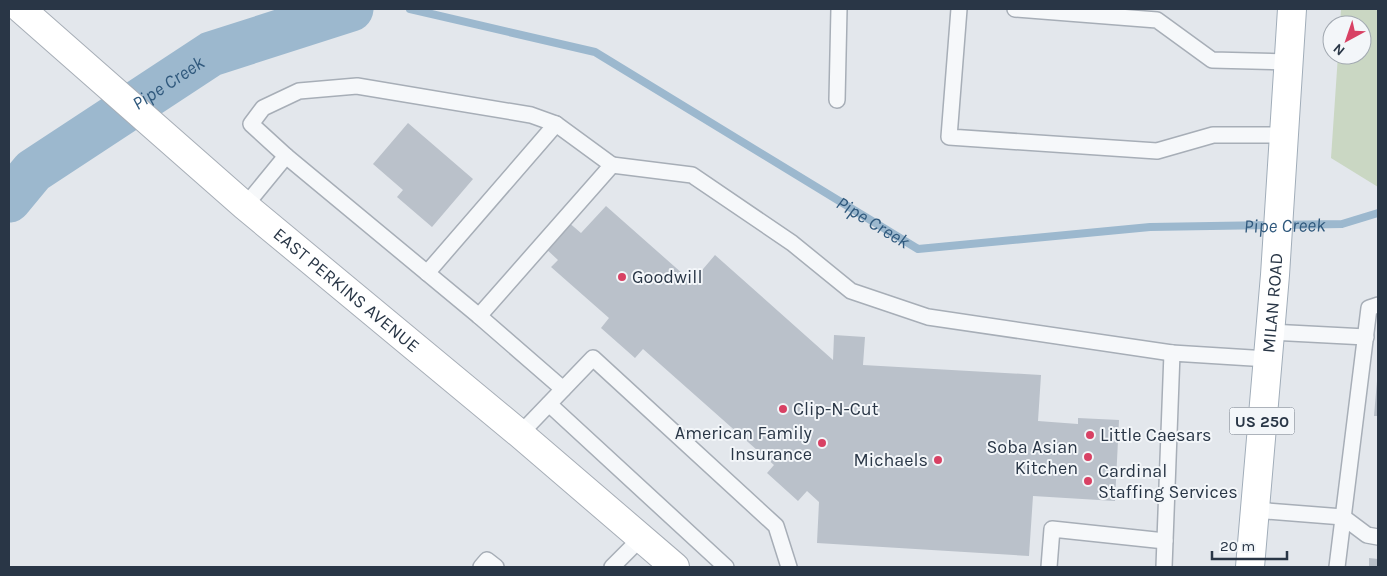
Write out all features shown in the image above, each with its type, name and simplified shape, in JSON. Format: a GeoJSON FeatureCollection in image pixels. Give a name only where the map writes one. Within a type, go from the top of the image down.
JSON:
{"type":"FeatureCollection","features":[{"type":"Feature","properties":{"kind":"main road","name":"EAST PERKINS AVENUE"},"geometry":{"type":"LineString","coordinates":[[21,9],[245,206],[520,434],[676,567]]}},
{"type":"Feature","properties":{"kind":"main road","name":"MILAN ROAD"},"geometry":{"type":"LineString","coordinates":[[1250,567],[1275,275],[1292,9]]}},
{"type":"Feature","properties":{"kind":"lane"},"geometry":{"type":"LineString","coordinates":[[836,100],[839,9]]}},
{"type":"Feature","properties":{"kind":"lane"},"geometry":{"type":"LineString","coordinates":[[959,9],[949,137],[1157,151],[1214,135],[1284,135]]}},
{"type":"Feature","properties":{"kind":"lane"},"geometry":{"type":"LineString","coordinates":[[1015,9],[1157,20],[1212,60],[1289,62]]}},
{"type":"Feature","properties":{"kind":"lane"},"geometry":{"type":"LineString","coordinates":[[563,389],[479,316],[286,156],[251,124],[263,108],[300,91],[357,86],[531,115],[556,124],[612,165],[692,176],[792,243],[850,291],[928,318],[1172,354],[1268,359]]}},
{"type":"Feature","properties":{"kind":"lane"},"geometry":{"type":"LineString","coordinates":[[427,273],[556,124]]}},
{"type":"Feature","properties":{"kind":"lane"},"geometry":{"type":"LineString","coordinates":[[245,206],[286,156]]}},
{"type":"Feature","properties":{"kind":"lane"},"geometry":{"type":"LineString","coordinates":[[479,316],[612,165]]}},
{"type":"Feature","properties":{"kind":"lane"},"geometry":{"type":"LineString","coordinates":[[1336,567],[1369,308],[1378,305]]}},
{"type":"Feature","properties":{"kind":"lane"},"geometry":{"type":"LineString","coordinates":[[1270,332],[1366,337]]}},
{"type":"Feature","properties":{"kind":"lane"},"geometry":{"type":"LineString","coordinates":[[1164,567],[1172,354]]}},
{"type":"Feature","properties":{"kind":"lane"},"geometry":{"type":"LineString","coordinates":[[520,434],[593,358],[776,526],[789,567]]}},
{"type":"Feature","properties":{"kind":"lane"},"geometry":{"type":"LineString","coordinates":[[548,404],[726,567]]}},
{"type":"Feature","properties":{"kind":"lane"},"geometry":{"type":"LineString","coordinates":[[1255,510],[1343,517],[1367,535],[1378,537]]}},
{"type":"Feature","properties":{"kind":"lane"},"geometry":{"type":"LineString","coordinates":[[1049,567],[1052,530],[1164,541]]}},
{"type":"Feature","properties":{"kind":"lane"},"geometry":{"type":"LineString","coordinates":[[612,567],[641,538]]}},
{"type":"Feature","properties":{"kind":"lane"},"geometry":{"type":"LineString","coordinates":[[481,567],[487,560],[496,567]]}},
{"type":"Feature","properties":{"kind":"green space"},"geometry":{"type":"Polygon","coordinates":[[[1341,9],[1378,9],[1378,187],[1331,158],[1337,65],[1372,65],[1372,15],[1341,15],[1341,9]]]}},
{"type":"Feature","properties":{"kind":"building"},"geometry":{"type":"Polygon","coordinates":[[[408,123],[473,179],[432,227],[397,197],[403,190],[373,164],[408,123]]]}},
{"type":"Feature","properties":{"kind":"building"},"geometry":{"type":"Polygon","coordinates":[[[606,206],[692,282],[715,255],[833,360],[834,335],[865,337],[863,365],[1041,375],[1038,421],[1078,424],[1078,418],[1119,420],[1115,501],[1033,496],[1029,556],[817,543],[819,502],[807,491],[798,501],[767,473],[774,465],[643,349],[635,358],[601,328],[609,318],[551,267],[558,260],[544,247],[567,221],[581,233],[606,206]]]}},
{"type":"Feature","properties":{"kind":"building"},"geometry":{"type":"Polygon","coordinates":[[[1377,381],[1378,416],[1374,416],[1377,381]]]}},
{"type":"Feature","properties":{"kind":"building"},"geometry":{"type":"Polygon","coordinates":[[[1369,558],[1378,559],[1378,567],[1369,567],[1369,558]]]}},
{"type":"Feature","properties":{"kind":"waterway","name":"Pipe Creek"},"geometry":{"type":"LineString","coordinates":[[9,200],[33,171],[211,54],[351,9]]}},
{"type":"Feature","properties":{"kind":"waterway","name":"Pipe Creek"},"geometry":{"type":"LineString","coordinates":[[410,9],[595,52],[918,249],[1150,227],[1342,224],[1378,213]]}},
{"type":"Feature","properties":{"kind":"place","name":"Goodwill"},"geometry":{"type":"Point","coordinates":[622,277]}},
{"type":"Feature","properties":{"kind":"place","name":"Clip-N-Cut"},"geometry":{"type":"Point","coordinates":[783,409]}},
{"type":"Feature","properties":{"kind":"place","name":"Little Caesars"},"geometry":{"type":"Point","coordinates":[1090,435]}},
{"type":"Feature","properties":{"kind":"place","name":"American Family Insurance"},"geometry":{"type":"Point","coordinates":[822,443]}},
{"type":"Feature","properties":{"kind":"place","name":"Soba Asian Kitchen"},"geometry":{"type":"Point","coordinates":[1088,457]}},
{"type":"Feature","properties":{"kind":"place","name":"Michaels"},"geometry":{"type":"Point","coordinates":[938,460]}},
{"type":"Feature","properties":{"kind":"place","name":"Cardinal Staffing Services"},"geometry":{"type":"Point","coordinates":[1088,481]}}]}
